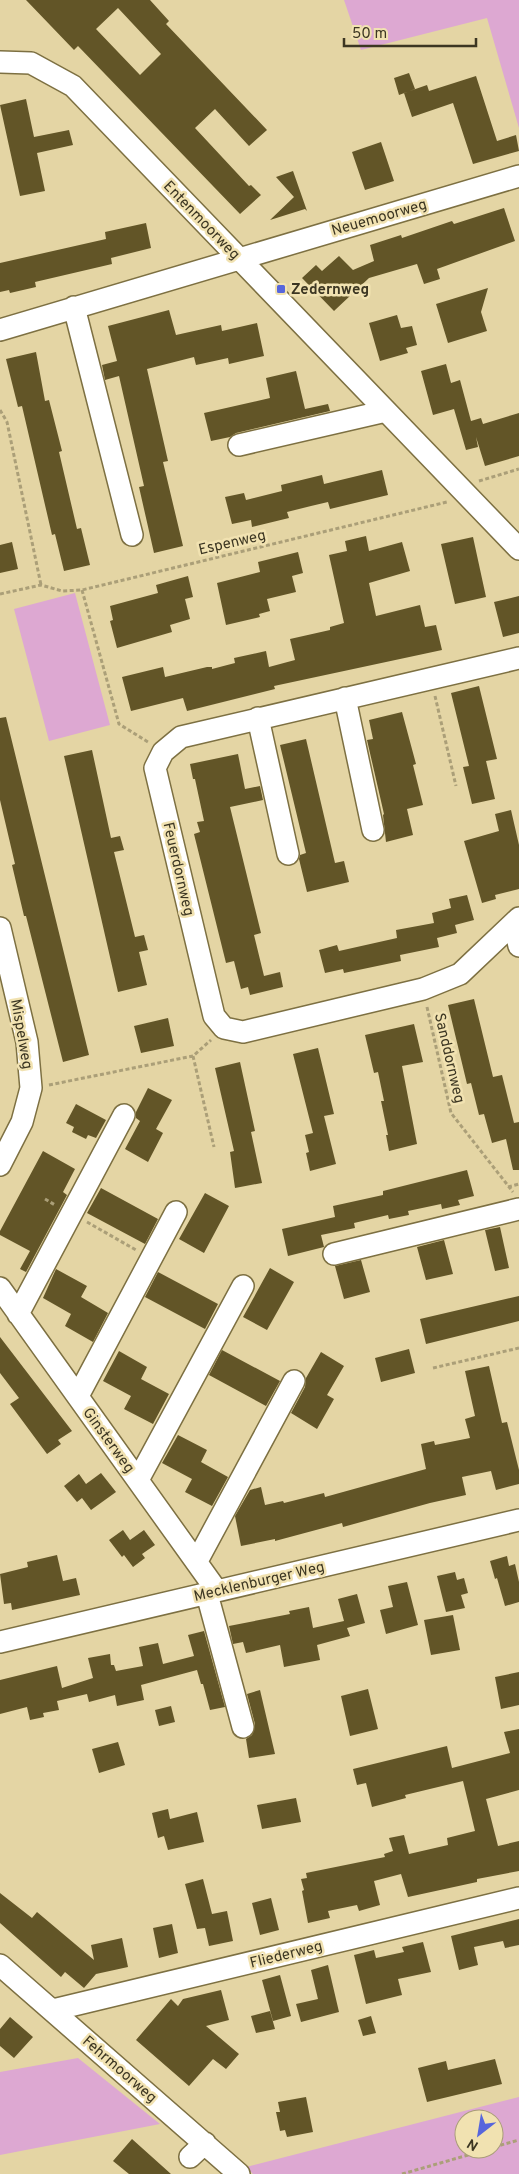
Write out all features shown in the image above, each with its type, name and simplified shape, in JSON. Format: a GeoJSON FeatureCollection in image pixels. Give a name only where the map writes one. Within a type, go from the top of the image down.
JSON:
{"type":"FeatureCollection","features":[{"type":"Feature","properties":{"kind":"street","name":"Entenmoorweg"},"geometry":{"type":"LineString","coordinates":[[0,62],[31,63],[73,86],[519,549]]}},
{"type":"Feature","properties":{"kind":"street","name":"Neuemoorweg"},"geometry":{"type":"LineString","coordinates":[[238,258],[519,176]]}},
{"type":"Feature","properties":{"kind":"street"},"geometry":{"type":"LineString","coordinates":[[0,330],[238,258]]}},
{"type":"Feature","properties":{"kind":"street"},"geometry":{"type":"LineString","coordinates":[[74,307],[132,535]]}},
{"type":"Feature","properties":{"kind":"street"},"geometry":{"type":"LineString","coordinates":[[239,445],[386,411]]}},
{"type":"Feature","properties":{"kind":"street"},"geometry":{"type":"LineString","coordinates":[[163,752],[181,737],[519,658]]}},
{"type":"Feature","properties":{"kind":"street"},"geometry":{"type":"LineString","coordinates":[[345,698],[373,830]]}},
{"type":"Feature","properties":{"kind":"street"},"geometry":{"type":"LineString","coordinates":[[258,718],[288,854]]}},
{"type":"Feature","properties":{"kind":"street","name":"Feuerdornweg"},"geometry":{"type":"LineString","coordinates":[[163,752],[155,768],[214,1016],[224,1028]]}},
{"type":"Feature","properties":{"kind":"street"},"geometry":{"type":"LineString","coordinates":[[224,1028],[243,1032],[424,989],[460,974],[516,920]]}},
{"type":"Feature","properties":{"kind":"street"},"geometry":{"type":"LineString","coordinates":[[516,920],[519,946]]}},
{"type":"Feature","properties":{"kind":"street","name":"Mispelweg"},"geometry":{"type":"LineString","coordinates":[[0,928],[27,1042],[31,1088],[22,1122],[0,1165]]}},
{"type":"Feature","properties":{"kind":"street"},"geometry":{"type":"LineString","coordinates":[[18,1314],[124,1115]]}},
{"type":"Feature","properties":{"kind":"street"},"geometry":{"type":"LineString","coordinates":[[334,1254],[519,1209]]}},
{"type":"Feature","properties":{"kind":"street"},"geometry":{"type":"LineString","coordinates":[[78,1396],[176,1212]]}},
{"type":"Feature","properties":{"kind":"street"},"geometry":{"type":"LineString","coordinates":[[138,1480],[243,1286]]}},
{"type":"Feature","properties":{"kind":"street","name":"Ginsterweg"},"geometry":{"type":"LineString","coordinates":[[0,1288],[197,1561],[212,1592],[242,1727]]}},
{"type":"Feature","properties":{"kind":"street"},"geometry":{"type":"LineString","coordinates":[[197,1561],[294,1381]]}},
{"type":"Feature","properties":{"kind":"street","name":"Mecklenburger Weg"},"geometry":{"type":"LineString","coordinates":[[0,1642],[519,1520]]}},
{"type":"Feature","properties":{"kind":"street","name":"Fliederweg"},"geometry":{"type":"LineString","coordinates":[[53,2010],[519,1898]]}},
{"type":"Feature","properties":{"kind":"street","name":"Fehrmoorweg"},"geometry":{"type":"LineString","coordinates":[[0,1965],[53,2010],[197,2150],[240,2174]]}},
{"type":"Feature","properties":{"kind":"path"},"geometry":{"type":"LineString","coordinates":[[0,410],[7,422],[41,585]]}},
{"type":"Feature","properties":{"kind":"path","name":"Espenweg"},"geometry":{"type":"LineString","coordinates":[[0,594],[41,585],[62,591],[82,590],[464,492],[519,469]]}},
{"type":"Feature","properties":{"kind":"path"},"geometry":{"type":"LineString","coordinates":[[82,590],[119,724],[163,752]]}},
{"type":"Feature","properties":{"kind":"path"},"geometry":{"type":"LineString","coordinates":[[431,678],[456,786]]}},
{"type":"Feature","properties":{"kind":"path","name":"Sanddornweg"},"geometry":{"type":"LineString","coordinates":[[424,989],[451,1113],[508,1187],[519,1198]]}},
{"type":"Feature","properties":{"kind":"path"},"geometry":{"type":"LineString","coordinates":[[31,1088],[193,1056],[224,1028]]}},
{"type":"Feature","properties":{"kind":"path"},"geometry":{"type":"LineString","coordinates":[[193,1056],[214,1147]]}},
{"type":"Feature","properties":{"kind":"path"},"geometry":{"type":"LineString","coordinates":[[508,1187],[519,1184]]}},
{"type":"Feature","properties":{"kind":"path"},"geometry":{"type":"LineString","coordinates":[[45,1199],[151,1259]]}},
{"type":"Feature","properties":{"kind":"path"},"geometry":{"type":"LineString","coordinates":[[433,1368],[519,1348]]}},
{"type":"Feature","properties":{"kind":"path"},"geometry":{"type":"LineString","coordinates":[[504,2144],[519,2140]]}},
{"type":"Feature","properties":{"kind":"path"},"geometry":{"type":"LineString","coordinates":[[402,2174],[454,2159]]}},
{"type":"Feature","properties":{"kind":"shaded area"},"geometry":{"type":"Polygon","coordinates":[[[344,0],[519,0],[519,128],[487,18],[361,50],[344,0]]]}},
{"type":"Feature","properties":{"kind":"shaded area"},"geometry":{"type":"Polygon","coordinates":[[[75,593],[110,725],[49,741],[14,609],[75,593]]]}},
{"type":"Feature","properties":{"kind":"shaded area"},"geometry":{"type":"Polygon","coordinates":[[[78,2058],[160,2124],[0,2155],[0,2072],[78,2058]]]}},
{"type":"Feature","properties":{"kind":"shaded area"},"geometry":{"type":"Polygon","coordinates":[[[519,2097],[519,2174],[253,2174],[246,2167],[454,2114],[454,2159],[504,2159],[504,2109],[472,2109],[519,2097]]]}},
{"type":"Feature","properties":{"kind":"building"},"geometry":{"type":"Polygon","coordinates":[[[26,0],[150,0],[169,21],[166,24],[267,130],[249,146],[215,109],[195,128],[249,186],[251,185],[261,195],[240,214],[78,46],[74,50],[26,0]],[[118,8],[96,29],[140,75],[161,54],[118,8]]]}},
{"type":"Feature","properties":{"kind":"building"},"geometry":{"type":"Polygon","coordinates":[[[409,73],[415,89],[399,95],[394,78],[409,73]]]}},
{"type":"Feature","properties":{"kind":"building"},"geometry":{"type":"Polygon","coordinates":[[[476,76],[497,141],[516,135],[519,151],[473,164],[453,103],[412,117],[404,93],[427,85],[429,91],[476,76]]]}},
{"type":"Feature","properties":{"kind":"building"},"geometry":{"type":"Polygon","coordinates":[[[26,99],[34,137],[69,130],[73,145],[37,153],[45,191],[20,196],[0,105],[26,99]]]}},
{"type":"Feature","properties":{"kind":"building"},"geometry":{"type":"Polygon","coordinates":[[[381,142],[394,181],[365,190],[352,152],[381,142]]]}},
{"type":"Feature","properties":{"kind":"building"},"geometry":{"type":"Polygon","coordinates":[[[293,171],[307,211],[305,209],[270,220],[294,197],[276,177],[293,171]]]}},
{"type":"Feature","properties":{"kind":"building"},"geometry":{"type":"Polygon","coordinates":[[[504,208],[515,241],[437,269],[440,279],[424,284],[417,264],[369,278],[334,311],[302,278],[316,265],[322,271],[339,256],[353,270],[374,261],[370,245],[401,235],[402,238],[452,221],[454,224],[504,208]]]}},
{"type":"Feature","properties":{"kind":"building"},"geometry":{"type":"Polygon","coordinates":[[[146,223],[151,248],[111,258],[112,264],[35,282],[36,287],[10,293],[9,290],[0,292],[0,263],[106,239],[105,232],[146,223]]]}},
{"type":"Feature","properties":{"kind":"building"},"geometry":{"type":"Polygon","coordinates":[[[488,288],[481,312],[487,331],[448,343],[436,304],[488,288]]]}},
{"type":"Feature","properties":{"kind":"building"},"geometry":{"type":"Polygon","coordinates":[[[169,310],[176,335],[221,325],[222,331],[257,323],[264,356],[229,364],[228,358],[196,365],[194,357],[147,369],[168,461],[163,462],[183,546],[154,553],[139,487],[144,486],[119,376],[105,380],[102,365],[117,361],[108,326],[169,310]]]}},
{"type":"Feature","properties":{"kind":"building"},"geometry":{"type":"Polygon","coordinates":[[[397,315],[401,328],[412,326],[417,345],[406,348],[408,353],[380,361],[369,323],[397,315]]]}},
{"type":"Feature","properties":{"kind":"building"},"geometry":{"type":"Polygon","coordinates":[[[36,352],[45,401],[49,400],[62,451],[59,452],[77,529],[81,528],[90,565],[64,571],[55,534],[52,535],[22,406],[18,407],[6,359],[36,352]]]}},
{"type":"Feature","properties":{"kind":"building"},"geometry":{"type":"Polygon","coordinates":[[[446,364],[451,383],[460,380],[471,421],[481,418],[483,424],[519,413],[519,456],[485,466],[476,437],[478,447],[466,450],[454,409],[433,415],[421,371],[446,364]]]}},
{"type":"Feature","properties":{"kind":"building"},"geometry":{"type":"Polygon","coordinates":[[[296,371],[305,409],[328,404],[330,411],[236,433],[230,437],[211,441],[204,413],[270,398],[266,378],[296,371]]]}},
{"type":"Feature","properties":{"kind":"building"},"geometry":{"type":"Polygon","coordinates":[[[382,470],[388,495],[330,509],[328,502],[311,506],[287,512],[289,518],[252,527],[251,520],[232,524],[225,497],[244,493],[246,500],[282,491],[281,485],[322,475],[324,484],[382,470]]]}},
{"type":"Feature","properties":{"kind":"building"},"geometry":{"type":"Polygon","coordinates":[[[366,536],[369,551],[402,542],[410,571],[369,583],[376,616],[420,605],[425,627],[436,625],[442,650],[274,686],[275,689],[187,711],[183,698],[131,711],[122,677],[163,667],[165,677],[207,667],[212,667],[212,669],[235,663],[234,658],[266,651],[269,667],[295,660],[290,639],[330,630],[330,627],[344,623],[329,555],[347,551],[345,541],[366,536]]]}},
{"type":"Feature","properties":{"kind":"building"},"geometry":{"type":"Polygon","coordinates":[[[473,537],[486,597],[455,604],[441,544],[473,537]]]}},
{"type":"Feature","properties":{"kind":"building"},"geometry":{"type":"Polygon","coordinates":[[[12,542],[18,569],[0,573],[0,545],[12,542]]]}},
{"type":"Feature","properties":{"kind":"building"},"geometry":{"type":"Polygon","coordinates":[[[298,552],[303,573],[292,576],[296,592],[267,599],[270,611],[259,614],[260,617],[226,625],[217,583],[260,572],[258,562],[298,552]]]}},
{"type":"Feature","properties":{"kind":"building"},"geometry":{"type":"Polygon","coordinates":[[[188,576],[193,597],[185,599],[190,619],[170,625],[172,632],[117,648],[110,621],[113,620],[110,606],[158,593],[156,585],[188,576]]]}},
{"type":"Feature","properties":{"kind":"building"},"geometry":{"type":"Polygon","coordinates":[[[519,596],[519,633],[503,637],[494,602],[519,596]]]}},
{"type":"Feature","properties":{"kind":"building"},"geometry":{"type":"Polygon","coordinates":[[[479,686],[497,759],[486,761],[495,799],[472,804],[463,767],[469,766],[451,693],[479,686]]]}},
{"type":"Feature","properties":{"kind":"building"},"geometry":{"type":"Polygon","coordinates":[[[402,712],[416,764],[413,765],[423,805],[407,809],[413,835],[386,842],[384,814],[367,740],[373,739],[369,720],[402,712]]]}},
{"type":"Feature","properties":{"kind":"building"},"geometry":{"type":"Polygon","coordinates":[[[6,717],[89,1055],[63,1062],[26,916],[24,916],[12,865],[15,864],[0,800],[0,718],[6,717]]]}},
{"type":"Feature","properties":{"kind":"building"},"geometry":{"type":"Polygon","coordinates":[[[306,739],[335,863],[344,861],[349,882],[307,892],[299,859],[300,855],[306,853],[280,745],[306,739]]]}},
{"type":"Feature","properties":{"kind":"building"},"geometry":{"type":"Polygon","coordinates":[[[92,750],[111,838],[120,836],[124,850],[114,852],[135,937],[144,935],[148,950],[139,952],[147,985],[118,992],[64,756],[92,750]]]}},
{"type":"Feature","properties":{"kind":"building"},"geometry":{"type":"Polygon","coordinates":[[[238,754],[245,789],[260,786],[263,800],[230,807],[261,933],[254,935],[264,976],[280,972],[283,987],[250,995],[248,987],[241,989],[234,961],[226,963],[194,834],[200,832],[197,822],[204,821],[190,764],[238,754]]]}},
{"type":"Feature","properties":{"kind":"building"},"geometry":{"type":"Polygon","coordinates":[[[511,810],[519,845],[519,889],[495,895],[496,899],[482,903],[464,841],[499,831],[495,814],[511,810]]]}},
{"type":"Feature","properties":{"kind":"building"},"geometry":{"type":"Polygon","coordinates":[[[467,895],[474,920],[455,925],[457,933],[437,938],[439,947],[400,955],[401,961],[344,973],[343,969],[325,973],[319,950],[337,945],[339,951],[397,938],[396,930],[434,923],[432,913],[451,908],[449,899],[467,895]]]}},
{"type":"Feature","properties":{"kind":"building"},"geometry":{"type":"Polygon","coordinates":[[[474,999],[493,1077],[502,1075],[514,1123],[519,1122],[519,1170],[513,1170],[506,1139],[492,1143],[484,1114],[479,1115],[471,1083],[467,1084],[448,1005],[474,999]]]}},
{"type":"Feature","properties":{"kind":"building"},"geometry":{"type":"Polygon","coordinates":[[[168,1018],[174,1046],[141,1053],[134,1026],[168,1018]]]}},
{"type":"Feature","properties":{"kind":"building"},"geometry":{"type":"Polygon","coordinates":[[[414,1024],[423,1062],[402,1066],[417,1144],[389,1151],[386,1135],[388,1135],[381,1101],[384,1101],[378,1072],[374,1073],[365,1035],[414,1024]]]}},
{"type":"Feature","properties":{"kind":"building"},"geometry":{"type":"Polygon","coordinates":[[[318,1048],[334,1114],[324,1116],[336,1164],[310,1171],[306,1153],[309,1152],[305,1135],[313,1133],[293,1054],[318,1048]]]}},
{"type":"Feature","properties":{"kind":"building"},"geometry":{"type":"Polygon","coordinates":[[[240,1062],[255,1131],[251,1132],[262,1183],[235,1188],[230,1152],[234,1151],[215,1068],[240,1062]]]}},
{"type":"Feature","properties":{"kind":"building"},"geometry":{"type":"Polygon","coordinates":[[[148,1088],[172,1100],[156,1129],[163,1133],[148,1162],[125,1149],[140,1121],[136,1118],[136,1112],[148,1088]]]}},
{"type":"Feature","properties":{"kind":"building"},"geometry":{"type":"Polygon","coordinates":[[[76,1104],[106,1120],[96,1138],[88,1135],[86,1139],[72,1132],[74,1127],[66,1123],[76,1104]]]}},
{"type":"Feature","properties":{"kind":"building"},"geometry":{"type":"Polygon","coordinates":[[[43,1151],[75,1169],[63,1192],[67,1195],[26,1272],[20,1269],[30,1251],[0,1235],[0,1231],[43,1151]]]}},
{"type":"Feature","properties":{"kind":"building"},"geometry":{"type":"Polygon","coordinates":[[[467,1170],[474,1196],[458,1200],[460,1205],[442,1209],[441,1204],[408,1211],[409,1215],[389,1219],[388,1215],[354,1223],[355,1228],[321,1235],[324,1247],[288,1256],[282,1229],[335,1217],[333,1206],[383,1195],[383,1191],[467,1170]]]}},
{"type":"Feature","properties":{"kind":"building"},"geometry":{"type":"Polygon","coordinates":[[[101,1188],[158,1219],[145,1244],[87,1213],[101,1188]]]}},
{"type":"Feature","properties":{"kind":"building"},"geometry":{"type":"Polygon","coordinates":[[[205,1193],[229,1206],[204,1253],[179,1239],[205,1193]]]}},
{"type":"Feature","properties":{"kind":"building"},"geometry":{"type":"Polygon","coordinates":[[[500,1227],[509,1268],[495,1271],[485,1230],[500,1227]]]}},
{"type":"Feature","properties":{"kind":"building"},"geometry":{"type":"Polygon","coordinates":[[[444,1240],[453,1274],[426,1280],[417,1247],[444,1240]]]}},
{"type":"Feature","properties":{"kind":"building"},"geometry":{"type":"Polygon","coordinates":[[[361,1260],[370,1292],[344,1299],[335,1266],[361,1260]]]}},
{"type":"Feature","properties":{"kind":"building"},"geometry":{"type":"Polygon","coordinates":[[[270,1268],[294,1282],[267,1330],[243,1317],[270,1268]]]}},
{"type":"Feature","properties":{"kind":"building"},"geometry":{"type":"Polygon","coordinates":[[[56,1269],[87,1286],[81,1297],[108,1313],[93,1342],[65,1326],[71,1314],[43,1298],[56,1269]]]}},
{"type":"Feature","properties":{"kind":"building"},"geometry":{"type":"Polygon","coordinates":[[[158,1272],[218,1304],[205,1329],[145,1297],[158,1272]]]}},
{"type":"Feature","properties":{"kind":"building"},"geometry":{"type":"Polygon","coordinates":[[[519,1296],[519,1321],[426,1344],[420,1319],[519,1296]]]}},
{"type":"Feature","properties":{"kind":"building"},"geometry":{"type":"Polygon","coordinates":[[[0,1337],[72,1431],[58,1440],[61,1444],[47,1454],[10,1404],[19,1398],[0,1373],[0,1337]]]}},
{"type":"Feature","properties":{"kind":"building"},"geometry":{"type":"Polygon","coordinates":[[[409,1349],[415,1373],[381,1382],[375,1358],[409,1349]]]}},
{"type":"Feature","properties":{"kind":"building"},"geometry":{"type":"Polygon","coordinates":[[[222,1350],[280,1381],[266,1406],[209,1375],[222,1350]]]}},
{"type":"Feature","properties":{"kind":"building"},"geometry":{"type":"Polygon","coordinates":[[[119,1351],[147,1367],[141,1379],[169,1394],[153,1424],[124,1409],[131,1396],[103,1381],[119,1351]]]}},
{"type":"Feature","properties":{"kind":"building"},"geometry":{"type":"Polygon","coordinates":[[[321,1352],[344,1366],[327,1395],[334,1399],[317,1429],[291,1413],[305,1387],[306,1378],[321,1352]]]}},
{"type":"Feature","properties":{"kind":"building"},"geometry":{"type":"Polygon","coordinates":[[[489,1366],[502,1423],[507,1422],[519,1470],[519,1484],[496,1490],[491,1471],[462,1477],[466,1495],[343,1527],[342,1523],[275,1541],[275,1539],[241,1546],[235,1516],[250,1490],[261,1487],[265,1505],[283,1501],[284,1503],[324,1493],[325,1497],[426,1469],[421,1444],[434,1441],[435,1445],[470,1438],[465,1419],[475,1416],[465,1371],[489,1366]]]}},
{"type":"Feature","properties":{"kind":"building"},"geometry":{"type":"Polygon","coordinates":[[[178,1435],[207,1450],[201,1462],[228,1477],[212,1506],[185,1492],[192,1479],[162,1463],[178,1435]]]}},
{"type":"Feature","properties":{"kind":"building"},"geometry":{"type":"Polygon","coordinates":[[[101,1473],[116,1492],[91,1510],[82,1498],[77,1502],[64,1486],[79,1474],[86,1484],[101,1473]]]}},
{"type":"Feature","properties":{"kind":"building"},"geometry":{"type":"Polygon","coordinates":[[[123,1530],[130,1540],[144,1530],[155,1545],[142,1554],[145,1558],[133,1567],[124,1555],[122,1557],[109,1540],[123,1530]]]}},
{"type":"Feature","properties":{"kind":"building"},"geometry":{"type":"Polygon","coordinates":[[[57,1555],[63,1581],[76,1578],[80,1595],[12,1610],[11,1603],[4,1604],[0,1574],[28,1567],[27,1562],[57,1555]]]}},
{"type":"Feature","properties":{"kind":"building"},"geometry":{"type":"Polygon","coordinates":[[[507,1556],[509,1566],[515,1564],[519,1582],[519,1602],[505,1606],[490,1561],[507,1556]]]}},
{"type":"Feature","properties":{"kind":"building"},"geometry":{"type":"Polygon","coordinates":[[[455,1572],[457,1580],[464,1578],[468,1593],[461,1595],[465,1608],[446,1612],[437,1576],[455,1572]]]}},
{"type":"Feature","properties":{"kind":"building"},"geometry":{"type":"Polygon","coordinates":[[[407,1582],[418,1625],[386,1634],[380,1610],[393,1607],[388,1586],[407,1582]]]}},
{"type":"Feature","properties":{"kind":"building"},"geometry":{"type":"Polygon","coordinates":[[[357,1594],[365,1623],[347,1628],[350,1636],[317,1645],[320,1660],[284,1667],[280,1645],[246,1653],[243,1642],[233,1644],[229,1626],[290,1614],[289,1611],[309,1607],[313,1628],[344,1621],[338,1599],[357,1594]]]}},
{"type":"Feature","properties":{"kind":"building"},"geometry":{"type":"Polygon","coordinates":[[[453,1615],[460,1650],[431,1655],[424,1620],[453,1615]]]}},
{"type":"Feature","properties":{"kind":"building"},"geometry":{"type":"Polygon","coordinates":[[[204,1631],[225,1707],[210,1710],[197,1670],[141,1685],[144,1700],[117,1706],[115,1695],[89,1702],[87,1694],[57,1701],[59,1710],[43,1713],[44,1717],[30,1720],[27,1707],[0,1714],[0,1680],[57,1666],[62,1688],[93,1678],[88,1658],[110,1654],[111,1665],[114,1665],[116,1671],[143,1666],[139,1647],[158,1643],[163,1664],[194,1656],[188,1635],[204,1631]]]}},
{"type":"Feature","properties":{"kind":"building"},"geometry":{"type":"Polygon","coordinates":[[[519,1672],[519,1705],[501,1709],[495,1677],[519,1672]]]}},
{"type":"Feature","properties":{"kind":"building"},"geometry":{"type":"Polygon","coordinates":[[[368,1689],[378,1729],[350,1736],[341,1696],[368,1689]]]}},
{"type":"Feature","properties":{"kind":"building"},"geometry":{"type":"Polygon","coordinates":[[[260,1690],[275,1754],[249,1758],[246,1739],[252,1735],[255,1724],[247,1694],[260,1690]]]}},
{"type":"Feature","properties":{"kind":"building"},"geometry":{"type":"Polygon","coordinates":[[[171,1706],[175,1722],[159,1726],[155,1710],[171,1706]]]}},
{"type":"Feature","properties":{"kind":"building"},"geometry":{"type":"Polygon","coordinates":[[[519,1729],[519,1790],[486,1799],[498,1846],[519,1841],[519,1871],[477,1879],[477,1882],[408,1897],[401,1874],[374,1881],[380,1905],[359,1911],[357,1905],[328,1911],[330,1918],[308,1923],[301,1879],[307,1878],[306,1873],[385,1857],[384,1854],[393,1851],[389,1838],[404,1835],[409,1854],[448,1845],[447,1838],[475,1831],[463,1781],[405,1795],[406,1798],[372,1807],[366,1783],[357,1785],[353,1769],[447,1746],[452,1768],[510,1753],[504,1732],[519,1729]]]}},
{"type":"Feature","properties":{"kind":"building"},"geometry":{"type":"Polygon","coordinates":[[[118,1742],[125,1765],[99,1773],[92,1749],[118,1742]]]}},
{"type":"Feature","properties":{"kind":"building"},"geometry":{"type":"Polygon","coordinates":[[[296,1798],[301,1822],[262,1829],[257,1805],[296,1798]]]}},
{"type":"Feature","properties":{"kind":"building"},"geometry":{"type":"Polygon","coordinates":[[[168,1809],[170,1819],[197,1812],[204,1842],[168,1850],[164,1836],[158,1838],[152,1813],[168,1809]]]}},
{"type":"Feature","properties":{"kind":"building"},"geometry":{"type":"Polygon","coordinates":[[[203,1879],[212,1914],[227,1911],[233,1941],[209,1946],[205,1928],[197,1929],[185,1884],[203,1879]]]}},
{"type":"Feature","properties":{"kind":"building"},"geometry":{"type":"Polygon","coordinates":[[[0,1893],[32,1918],[37,1912],[94,1960],[91,1945],[122,1938],[128,1967],[96,1974],[84,1988],[65,1972],[61,1977],[0,1923],[0,1893]]]}},
{"type":"Feature","properties":{"kind":"building"},"geometry":{"type":"Polygon","coordinates":[[[271,1898],[279,1930],[260,1935],[252,1903],[271,1898]]]}},
{"type":"Feature","properties":{"kind":"building"},"geometry":{"type":"Polygon","coordinates":[[[519,1919],[519,1945],[505,1948],[503,1941],[474,1947],[478,1965],[459,1970],[451,1936],[519,1919]]]}},
{"type":"Feature","properties":{"kind":"building"},"geometry":{"type":"Polygon","coordinates":[[[172,1924],[178,1953],[159,1958],[153,1928],[172,1924]]]}},
{"type":"Feature","properties":{"kind":"building"},"geometry":{"type":"Polygon","coordinates":[[[423,1942],[431,1972],[398,1979],[402,1995],[366,2004],[354,1955],[374,1950],[376,1958],[404,1952],[402,1947],[423,1942]]]}},
{"type":"Feature","properties":{"kind":"building"},"geometry":{"type":"Polygon","coordinates":[[[328,1965],[339,2012],[301,2022],[296,2004],[318,1999],[311,1970],[328,1965]]]}},
{"type":"Feature","properties":{"kind":"building"},"geometry":{"type":"Polygon","coordinates":[[[280,1975],[291,2016],[273,2021],[262,1980],[280,1975]]]}},
{"type":"Feature","properties":{"kind":"building"},"geometry":{"type":"Polygon","coordinates":[[[221,1990],[229,2020],[206,2026],[239,2054],[226,2069],[213,2059],[189,2086],[136,2040],[171,1999],[178,2006],[183,1999],[221,1990]]]}},
{"type":"Feature","properties":{"kind":"building"},"geometry":{"type":"Polygon","coordinates":[[[270,2011],[275,2029],[256,2033],[251,2016],[270,2011]]]}},
{"type":"Feature","properties":{"kind":"building"},"geometry":{"type":"Polygon","coordinates":[[[371,2016],[376,2033],[363,2036],[358,2020],[371,2016]]]}},
{"type":"Feature","properties":{"kind":"building"},"geometry":{"type":"Polygon","coordinates":[[[10,2017],[33,2037],[14,2058],[0,2046],[0,2029],[10,2017]]]}},
{"type":"Feature","properties":{"kind":"building"},"geometry":{"type":"Polygon","coordinates":[[[495,2059],[502,2084],[427,2102],[418,2068],[446,2061],[448,2070],[495,2059]]]}},
{"type":"Feature","properties":{"kind":"building"},"geometry":{"type":"Polygon","coordinates":[[[306,2097],[313,2132],[287,2137],[285,2130],[280,2131],[276,2112],[280,2112],[278,2102],[306,2097]]]}},
{"type":"Feature","properties":{"kind":"building"},"geometry":{"type":"Polygon","coordinates":[[[132,2139],[171,2174],[129,2174],[113,2161],[132,2139]]]}},
{"type":"Feature","properties":{"kind":"place","name":"Zedernweg"},"geometry":{"type":"Point","coordinates":[281,289]}}]}
